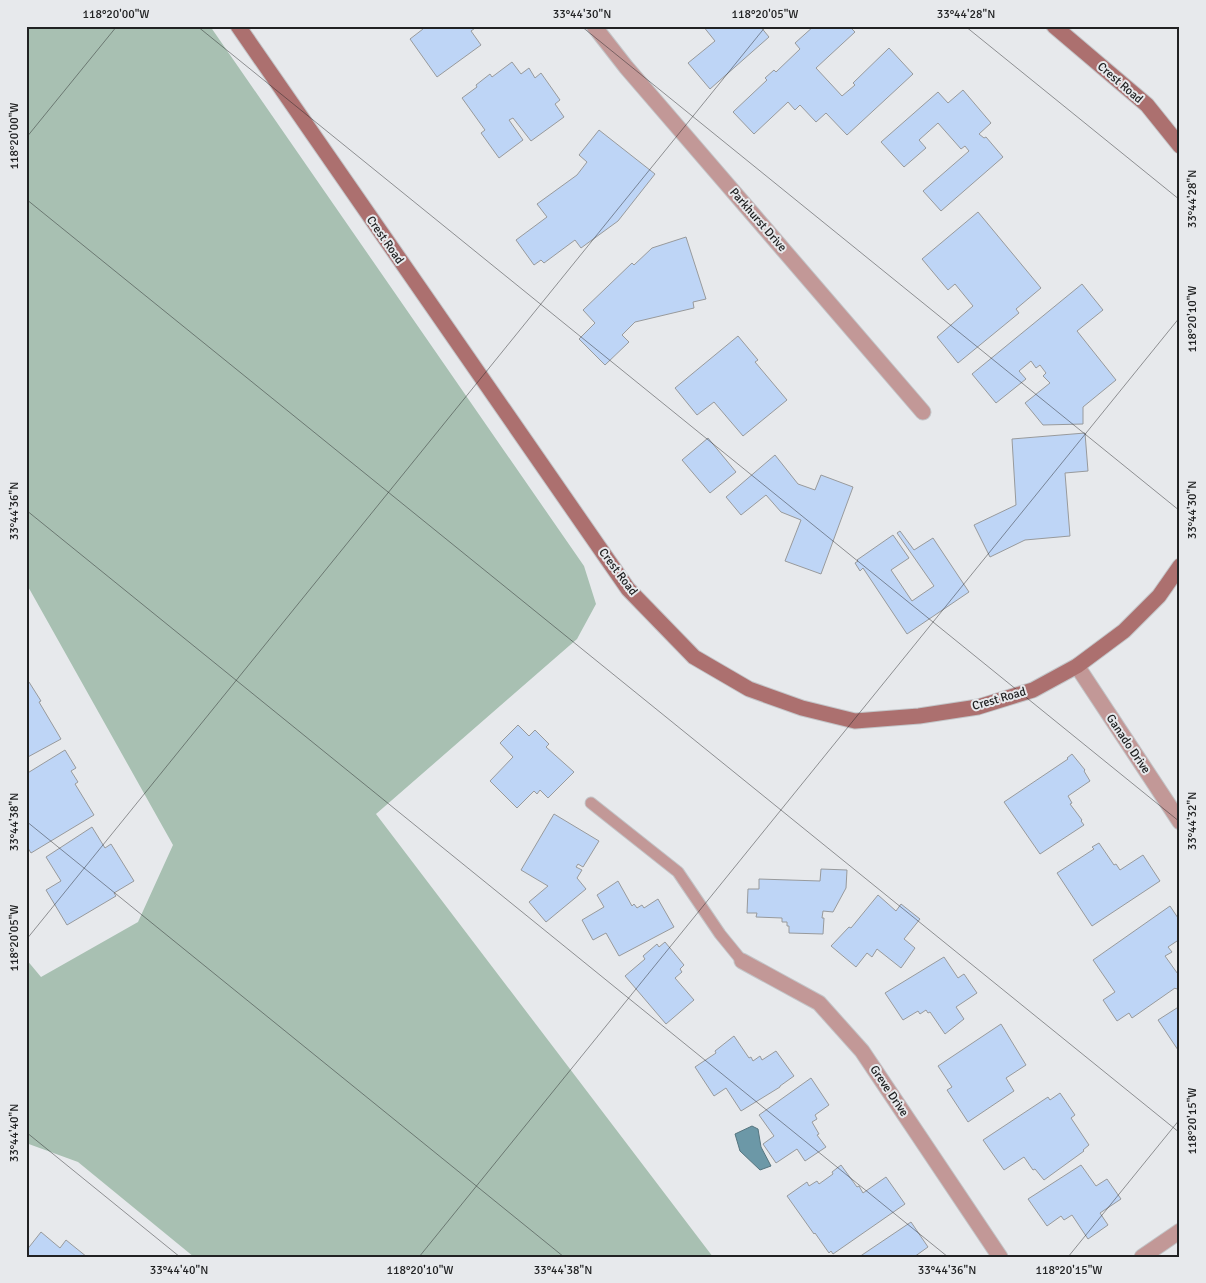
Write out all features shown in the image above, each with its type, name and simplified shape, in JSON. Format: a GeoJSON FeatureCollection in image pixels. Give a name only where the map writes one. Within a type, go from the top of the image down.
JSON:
{"type":"FeatureCollection","features":[{"type":"Feature","properties":{"kind":"street","name":"Crest Road"},"geometry":{"type":"LineString","coordinates":[[238,26],[628,589],[694,657],[749,689],[802,708],[855,721],[919,716],[978,707],[1033,690],[1077,666],[1124,631],[1159,596],[1180,566]]}},
{"type":"Feature","properties":{"kind":"street","name":"Parkhurst Drive"},"geometry":{"type":"LineString","coordinates":[[594,26],[626,67],[924,412]]}},
{"type":"Feature","properties":{"kind":"street","name":"Crest Road"},"geometry":{"type":"LineString","coordinates":[[1054,26],[1147,106],[1180,146]]}},
{"type":"Feature","properties":{"kind":"street","name":"Ganado Drive"},"geometry":{"type":"LineString","coordinates":[[1077,666],[1180,822]]}},
{"type":"Feature","properties":{"kind":"street","name":"Greve Drive"},"geometry":{"type":"LineString","coordinates":[[742,961],[819,1003],[862,1051],[1000,1257]]}},
{"type":"Feature","properties":{"kind":"street"},"geometry":{"type":"LineString","coordinates":[[1142,1257],[1180,1231]]}},
{"type":"Feature","properties":{"kind":"lane"},"geometry":{"type":"LineString","coordinates":[[590,803],[678,872],[720,934],[742,961]]}},
{"type":"Feature","properties":{"kind":"green space"},"geometry":{"type":"Polygon","coordinates":[[[26,26],[210,26],[584,566],[596,604],[577,639],[376,814],[713,1257],[194,1257],[78,1162],[26,1143],[26,959],[41,977],[138,922],[173,845],[26,583],[26,26]]]}},
{"type":"Feature","properties":{"kind":"water"},"geometry":{"type":"Polygon","coordinates":[[[752,1126],[758,1129],[761,1147],[771,1166],[760,1170],[740,1151],[735,1134],[752,1126]]]}},
{"type":"Feature","properties":{"kind":"building"},"geometry":{"type":"Polygon","coordinates":[[[421,26],[478,26],[471,31],[481,45],[437,77],[410,39],[423,29],[421,26]]]}},
{"type":"Feature","properties":{"kind":"building"},"geometry":{"type":"Polygon","coordinates":[[[703,26],[760,26],[769,37],[710,89],[688,63],[715,41],[703,26]]]}},
{"type":"Feature","properties":{"kind":"building"},"geometry":{"type":"Polygon","coordinates":[[[814,26],[849,26],[855,32],[816,68],[842,96],[855,85],[853,83],[889,48],[913,74],[847,135],[826,113],[816,122],[800,105],[795,110],[788,102],[754,134],[733,112],[767,80],[765,78],[774,70],[776,72],[800,49],[795,43],[814,26]]]}},
{"type":"Feature","properties":{"kind":"building"},"geometry":{"type":"Polygon","coordinates":[[[512,62],[521,74],[529,68],[535,78],[541,73],[560,100],[555,104],[564,117],[531,141],[513,118],[509,120],[523,140],[499,158],[481,133],[485,130],[462,98],[490,74],[492,77],[512,62]]]}},
{"type":"Feature","properties":{"kind":"building"},"geometry":{"type":"Polygon","coordinates":[[[963,90],[991,123],[979,134],[984,138],[986,137],[1003,157],[941,211],[923,191],[969,151],[965,146],[961,149],[938,123],[919,140],[926,148],[904,167],[881,142],[938,92],[948,103],[963,90]]]}},
{"type":"Feature","properties":{"kind":"building"},"geometry":{"type":"Polygon","coordinates":[[[599,130],[655,174],[618,221],[581,248],[575,240],[544,263],[541,260],[534,265],[516,240],[547,217],[537,204],[577,175],[587,162],[579,155],[599,130]]]}},
{"type":"Feature","properties":{"kind":"building"},"geometry":{"type":"Polygon","coordinates":[[[978,212],[1041,288],[1016,309],[1019,313],[958,363],[937,337],[973,306],[955,284],[948,290],[922,259],[978,212]]]}},
{"type":"Feature","properties":{"kind":"building"},"geometry":{"type":"Polygon","coordinates":[[[686,237],[706,299],[693,302],[694,308],[635,322],[622,335],[629,342],[605,365],[579,339],[595,323],[583,310],[632,263],[634,265],[652,248],[686,237]]]}},
{"type":"Feature","properties":{"kind":"building"},"geometry":{"type":"Polygon","coordinates":[[[1082,284],[1103,310],[1077,331],[1116,380],[1083,407],[1083,424],[1043,425],[1025,403],[1050,383],[1043,376],[1046,373],[1040,365],[1036,368],[1031,361],[1019,371],[1026,379],[996,403],[972,374],[1082,284]]]}},
{"type":"Feature","properties":{"kind":"building"},"geometry":{"type":"Polygon","coordinates":[[[738,336],[758,360],[755,362],[787,400],[743,436],[714,402],[697,415],[675,388],[738,336]]]}},
{"type":"Feature","properties":{"kind":"building"},"geometry":{"type":"Polygon","coordinates":[[[1085,433],[1088,471],[1065,473],[1070,536],[1025,540],[990,557],[974,525],[1016,505],[1012,439],[1085,433]]]}},
{"type":"Feature","properties":{"kind":"building"},"geometry":{"type":"Polygon","coordinates":[[[708,438],[736,472],[710,493],[682,460],[708,438]]]}},
{"type":"Feature","properties":{"kind":"building"},"geometry":{"type":"Polygon","coordinates":[[[775,455],[798,484],[815,490],[821,475],[853,487],[821,574],[785,561],[801,520],[781,512],[766,495],[741,515],[726,497],[775,455]]]}},
{"type":"Feature","properties":{"kind":"building"},"geometry":{"type":"Polygon","coordinates":[[[900,531],[914,550],[933,538],[969,592],[907,634],[863,568],[860,571],[855,563],[893,535],[909,558],[891,570],[912,601],[934,586],[897,533],[900,531]]]}},
{"type":"Feature","properties":{"kind":"building"},"geometry":{"type":"Polygon","coordinates":[[[29,682],[61,739],[26,758],[26,683],[29,682]]]}},
{"type":"Feature","properties":{"kind":"building"},"geometry":{"type":"Polygon","coordinates":[[[518,725],[529,736],[535,730],[549,744],[546,747],[574,772],[548,798],[540,790],[537,794],[534,791],[517,808],[490,781],[513,757],[500,743],[518,725]]]}},
{"type":"Feature","properties":{"kind":"building"},"geometry":{"type":"Polygon","coordinates":[[[65,750],[76,768],[71,771],[78,782],[75,784],[94,815],[31,853],[26,845],[26,774],[65,750]]]}},
{"type":"Feature","properties":{"kind":"building"},"geometry":{"type":"Polygon","coordinates":[[[1072,754],[1085,770],[1090,781],[1068,796],[1072,803],[1070,804],[1084,825],[1040,854],[1004,802],[1068,759],[1072,754]]]}},
{"type":"Feature","properties":{"kind":"building"},"geometry":{"type":"Polygon","coordinates":[[[554,814],[599,841],[583,867],[578,864],[576,867],[582,870],[577,878],[586,889],[546,922],[529,902],[548,886],[521,870],[554,814]]]}},
{"type":"Feature","properties":{"kind":"building"},"geometry":{"type":"Polygon","coordinates":[[[92,827],[105,848],[111,844],[134,881],[114,893],[116,896],[67,925],[46,890],[61,881],[46,857],[92,827]]]}},
{"type":"Feature","properties":{"kind":"building"},"geometry":{"type":"Polygon","coordinates":[[[1099,843],[1114,865],[1116,864],[1120,870],[1143,855],[1160,881],[1092,926],[1057,873],[1094,849],[1092,847],[1099,843]]]}},
{"type":"Feature","properties":{"kind":"building"},"geometry":{"type":"Polygon","coordinates":[[[821,869],[847,870],[846,888],[833,912],[823,911],[823,934],[789,933],[789,926],[787,926],[787,922],[782,922],[782,918],[756,917],[757,913],[747,913],[748,889],[759,889],[759,879],[820,881],[821,869]]]}},
{"type":"Feature","properties":{"kind":"building"},"geometry":{"type":"Polygon","coordinates":[[[618,881],[632,906],[634,904],[637,908],[642,905],[644,908],[658,899],[674,927],[619,956],[606,933],[593,940],[582,920],[604,907],[597,895],[618,881]]]}},
{"type":"Feature","properties":{"kind":"building"},"geometry":{"type":"Polygon","coordinates":[[[878,895],[896,911],[901,904],[920,919],[904,939],[915,948],[901,968],[877,949],[872,957],[867,953],[856,967],[831,946],[849,927],[851,928],[878,895]]]}},
{"type":"Feature","properties":{"kind":"building"},"geometry":{"type":"Polygon","coordinates":[[[1170,906],[1180,921],[1180,939],[1168,947],[1172,952],[1165,956],[1180,977],[1180,987],[1175,988],[1132,1018],[1129,1013],[1117,1021],[1103,1000],[1115,992],[1093,960],[1170,906]]]}},
{"type":"Feature","properties":{"kind":"building"},"geometry":{"type":"Polygon","coordinates":[[[665,942],[684,965],[680,969],[682,972],[675,978],[694,1000],[666,1024],[625,976],[645,959],[643,956],[657,944],[659,947],[665,942]]]}},
{"type":"Feature","properties":{"kind":"building"},"geometry":{"type":"Polygon","coordinates":[[[944,957],[958,978],[964,974],[977,993],[956,1007],[964,1019],[945,1034],[930,1012],[928,1013],[926,1010],[920,1014],[918,1011],[903,1020],[885,993],[944,957]]]}},
{"type":"Feature","properties":{"kind":"building"},"geometry":{"type":"Polygon","coordinates":[[[1180,1006],[1180,1053],[1158,1020],[1180,1006]]]}},
{"type":"Feature","properties":{"kind":"building"},"geometry":{"type":"Polygon","coordinates":[[[1001,1024],[1026,1065],[1006,1078],[1014,1091],[968,1122],[947,1090],[952,1087],[938,1066],[1001,1024]]]}},
{"type":"Feature","properties":{"kind":"building"},"geometry":{"type":"Polygon","coordinates":[[[734,1036],[753,1061],[760,1056],[762,1060],[776,1051],[794,1076],[741,1111],[726,1088],[714,1096],[695,1067],[716,1053],[715,1051],[734,1036]]]}},
{"type":"Feature","properties":{"kind":"building"},"geometry":{"type":"Polygon","coordinates":[[[811,1078],[829,1105],[815,1115],[817,1119],[812,1122],[819,1134],[817,1135],[826,1147],[805,1161],[797,1149],[776,1163],[763,1144],[774,1136],[759,1115],[811,1078]]]}},
{"type":"Feature","properties":{"kind":"building"},"geometry":{"type":"Polygon","coordinates":[[[1060,1093],[1075,1115],[1071,1118],[1089,1145],[1084,1151],[1044,1180],[1035,1169],[1033,1170],[1024,1157],[1004,1170],[983,1140],[1048,1097],[1050,1100],[1060,1093]]]}},
{"type":"Feature","properties":{"kind":"building"},"geometry":{"type":"Polygon","coordinates":[[[841,1165],[863,1193],[886,1177],[905,1204],[833,1254],[831,1251],[829,1253],[787,1196],[807,1182],[809,1186],[817,1181],[819,1184],[833,1174],[832,1172],[841,1165]]]}},
{"type":"Feature","properties":{"kind":"building"},"geometry":{"type":"Polygon","coordinates":[[[1081,1165],[1096,1186],[1107,1179],[1121,1199],[1100,1213],[1108,1225],[1088,1239],[1072,1215],[1064,1220],[1061,1216],[1047,1226],[1028,1199],[1081,1165]]]}},
{"type":"Feature","properties":{"kind":"building"},"geometry":{"type":"Polygon","coordinates":[[[911,1222],[928,1247],[914,1257],[859,1257],[911,1222]]]}},
{"type":"Feature","properties":{"kind":"building"},"geometry":{"type":"Polygon","coordinates":[[[41,1232],[60,1248],[66,1240],[87,1257],[26,1257],[26,1251],[41,1232]]]}}]}
